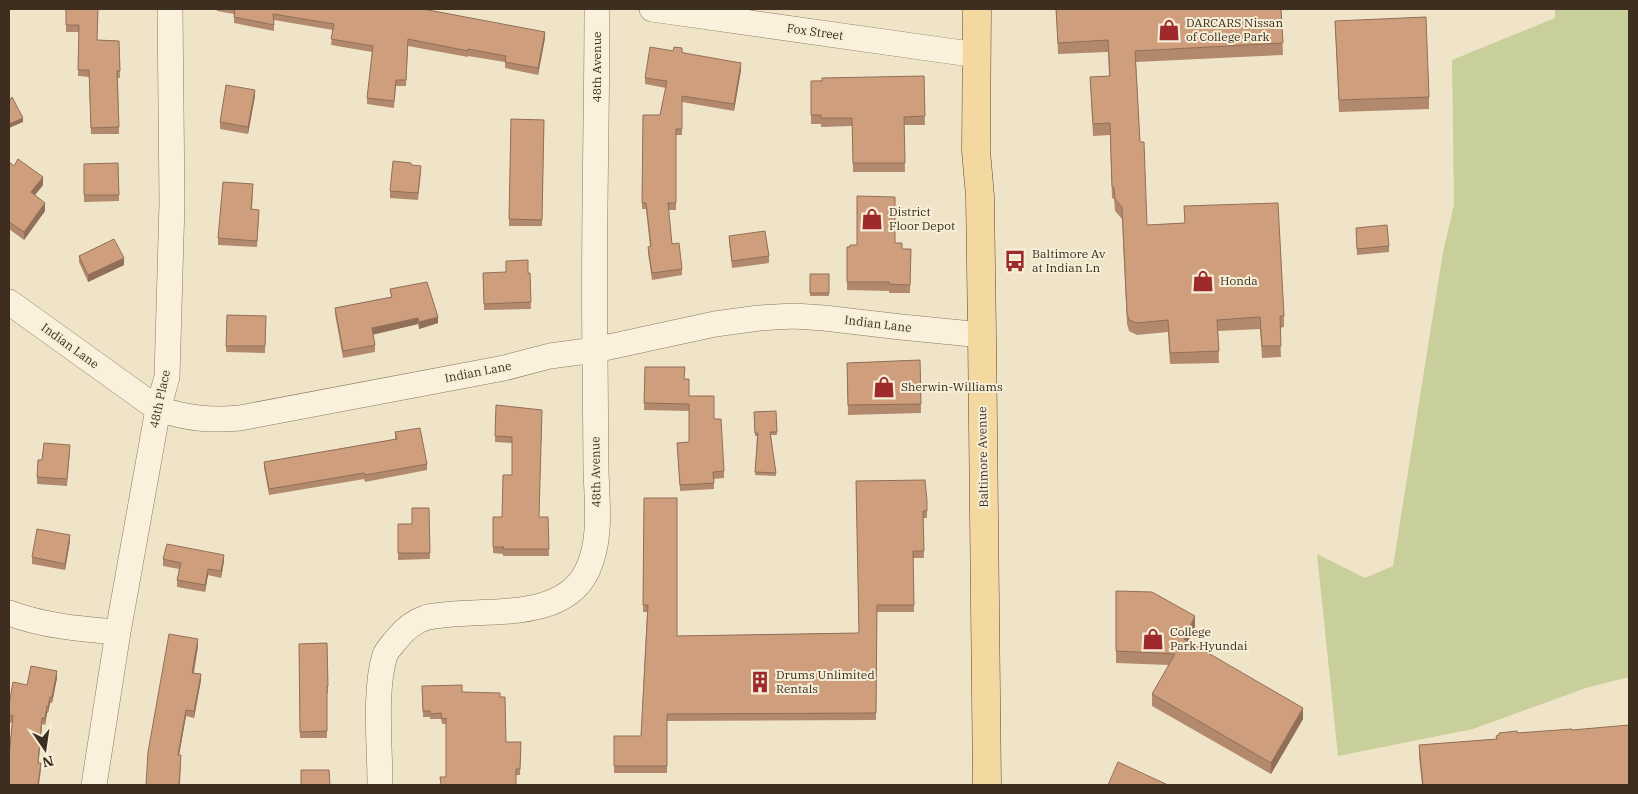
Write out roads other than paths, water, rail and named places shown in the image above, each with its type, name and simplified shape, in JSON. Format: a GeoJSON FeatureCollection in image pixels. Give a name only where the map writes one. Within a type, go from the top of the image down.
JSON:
{"type":"FeatureCollection","features":[{"type":"Feature","properties":{"kind":"main road","name":"Baltimore Avenue"},"geometry":{"type":"LineString","coordinates":[[977,9],[976,151],[980,196],[987,785]]}},
{"type":"Feature","properties":{"kind":"street","name":"48th Place"},"geometry":{"type":"LineString","coordinates":[[94,785],[118,632],[158,409],[167,377],[172,204],[170,9]]}},
{"type":"Feature","properties":{"kind":"street","name":"48th Avenue"},"geometry":{"type":"LineString","coordinates":[[380,785],[380,689],[386,654],[398,637],[409,626],[426,618],[459,613],[514,612],[544,605],[560,598],[576,587],[586,573],[592,558],[596,541],[595,350],[598,9]]}},
{"type":"Feature","properties":{"kind":"street","name":"Fox Street"},"geometry":{"type":"LineString","coordinates":[[652,9],[977,55]]}},
{"type":"Feature","properties":{"kind":"street","name":"Indian Lane"},"geometry":{"type":"LineString","coordinates":[[9,302],[158,409],[185,417],[203,419],[240,418],[504,368],[550,356],[595,350],[715,324],[759,318],[794,316],[824,318],[982,335]]}},
{"type":"Feature","properties":{"kind":"street"},"geometry":{"type":"LineString","coordinates":[[9,613],[56,626],[118,632]]}},
{"type":"Feature","properties":{"kind":"place","name":"DARCARS Nissan of College Park"},"geometry":{"type":"Point","coordinates":[1169,30]}},
{"type":"Feature","properties":{"kind":"place","name":"District Floor Depot"},"geometry":{"type":"Point","coordinates":[872,219]}},
{"type":"Feature","properties":{"kind":"place","name":"Baltimore Av at Indian Ln"},"geometry":{"type":"Point","coordinates":[1015,261]}},
{"type":"Feature","properties":{"kind":"place","name":"Honda"},"geometry":{"type":"Point","coordinates":[1203,281]}},
{"type":"Feature","properties":{"kind":"place","name":"Sherwin-Williams"},"geometry":{"type":"Point","coordinates":[884,387]}},
{"type":"Feature","properties":{"kind":"place","name":"College Park Hyundai"},"geometry":{"type":"Point","coordinates":[1153,639]}},
{"type":"Feature","properties":{"kind":"place","name":"Drums Unlimited Rentals"},"geometry":{"type":"Point","coordinates":[760,682]}}]}
